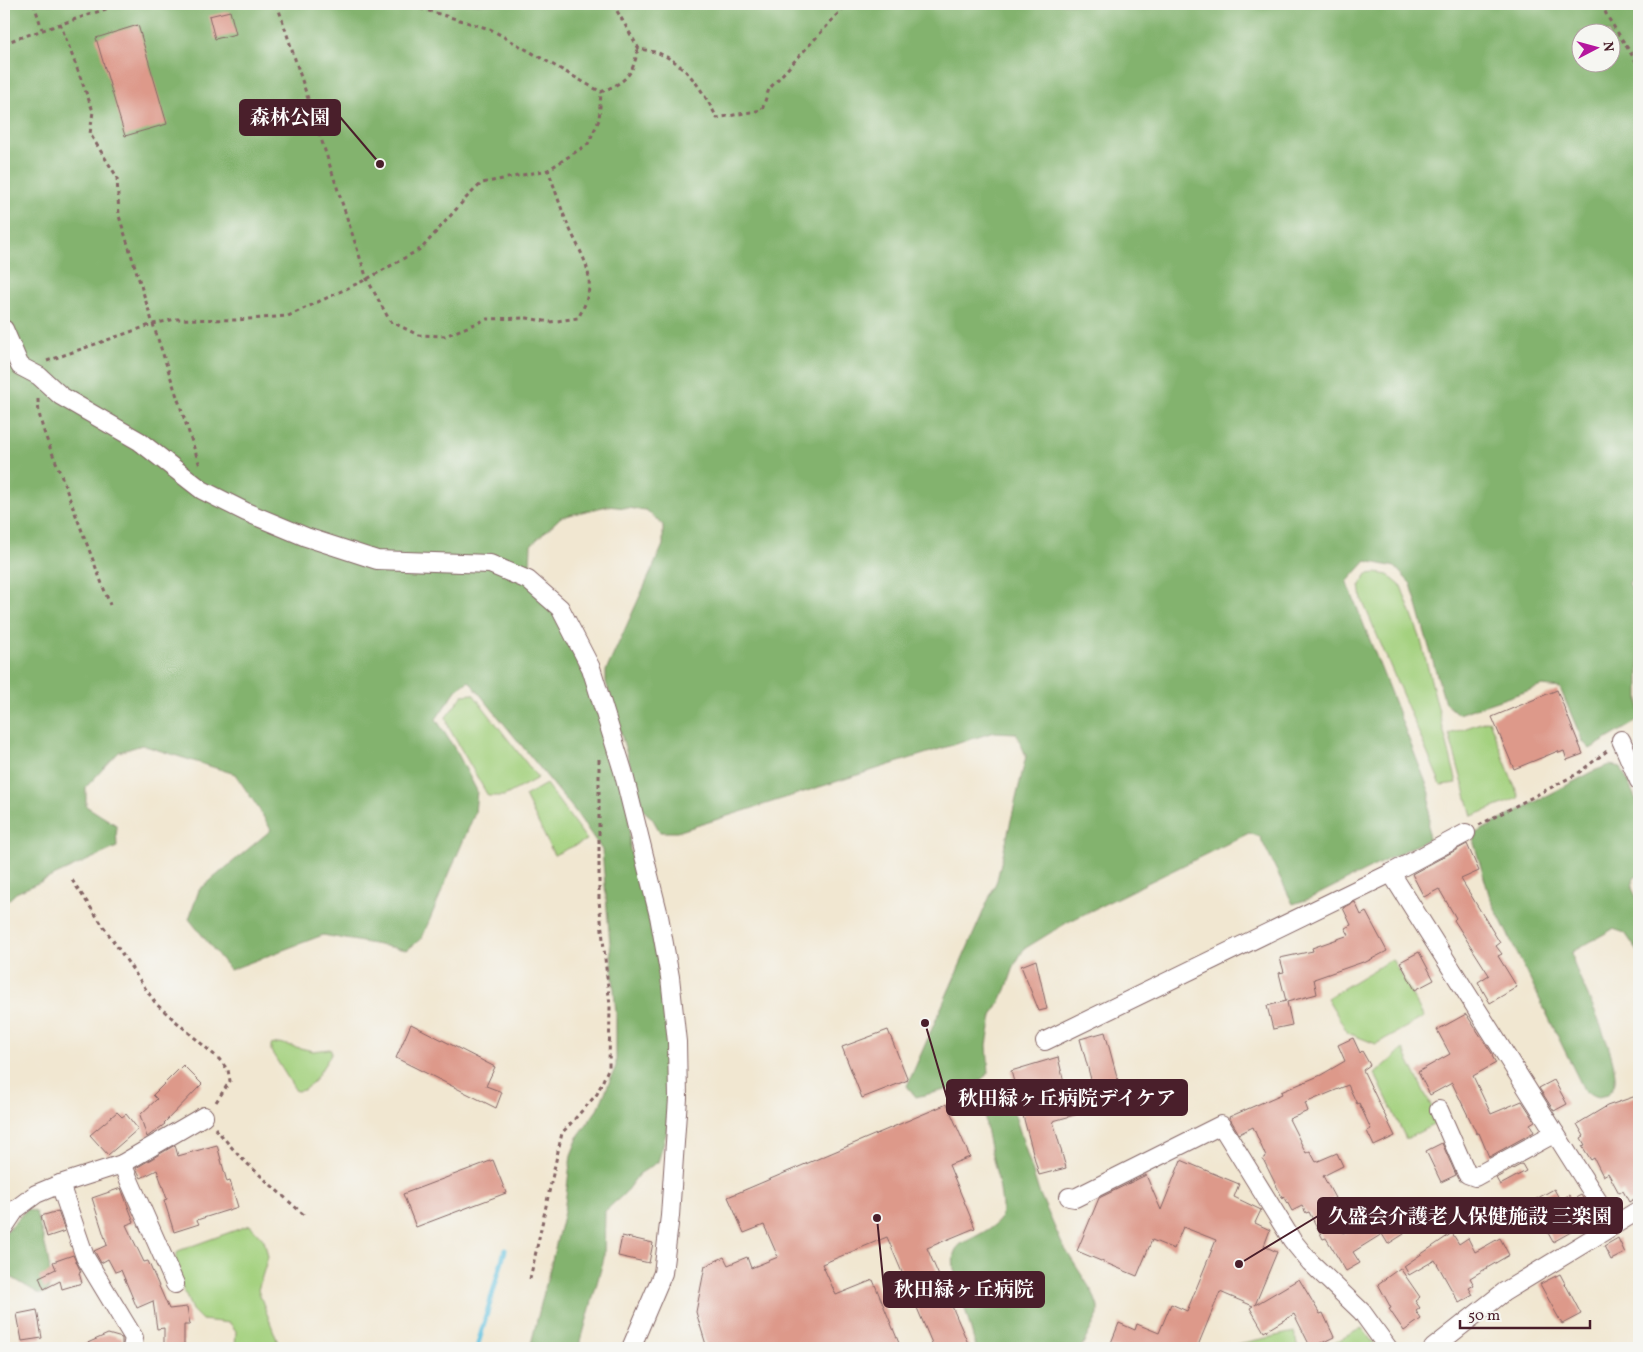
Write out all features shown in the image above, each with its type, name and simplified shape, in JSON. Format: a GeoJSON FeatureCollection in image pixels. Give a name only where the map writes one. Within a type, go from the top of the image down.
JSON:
{"type":"FeatureCollection","features":[{"type":"Feature","properties":{"kind":"street"},"geometry":{"type":"LineString","coordinates":[[4,329],[20,366],[32,372],[61,396],[139,441],[202,490],[246,512],[306,536],[377,560],[490,564],[528,580],[560,608],[592,668],[623,770],[644,852],[668,968],[677,1042],[678,1098],[670,1216],[663,1272],[630,1348]]}},
{"type":"Feature","properties":{"kind":"street"},"geometry":{"type":"LineString","coordinates":[[1621,740],[1639,781]]}},
{"type":"Feature","properties":{"kind":"street"},"geometry":{"type":"LineString","coordinates":[[1045,1041],[1390,872],[1466,832]]}},
{"type":"Feature","properties":{"kind":"street"},"geometry":{"type":"LineString","coordinates":[[1390,872],[1613,1224]]}},
{"type":"Feature","properties":{"kind":"street"},"geometry":{"type":"LineString","coordinates":[[1439,1110],[1467,1174],[1475,1177],[1555,1133]]}},
{"type":"Feature","properties":{"kind":"street"},"geometry":{"type":"LineString","coordinates":[[4,1227],[16,1209],[36,1194],[60,1184],[122,1164],[204,1116]]}},
{"type":"Feature","properties":{"kind":"street"},"geometry":{"type":"LineString","coordinates":[[1069,1197],[1075,1198],[1221,1125],[1292,1240],[1310,1262],[1362,1312],[1388,1348]]}},
{"type":"Feature","properties":{"kind":"street"},"geometry":{"type":"LineString","coordinates":[[122,1164],[175,1284]]}},
{"type":"Feature","properties":{"kind":"street"},"geometry":{"type":"LineString","coordinates":[[60,1184],[85,1257],[134,1338],[132,1348]]}},
{"type":"Feature","properties":{"kind":"street"},"geometry":{"type":"LineString","coordinates":[[1433,1348],[1504,1292],[1613,1224],[1639,1210]]}},
{"type":"Feature","properties":{"kind":"path"},"geometry":{"type":"LineString","coordinates":[[34,4],[42,29]]}},
{"type":"Feature","properties":{"kind":"path"},"geometry":{"type":"LineString","coordinates":[[4,42],[121,4]]}},
{"type":"Feature","properties":{"kind":"path"},"geometry":{"type":"LineString","coordinates":[[277,4],[367,279],[390,321],[418,335],[445,336],[487,319],[527,318],[550,322],[578,318],[586,306],[591,280],[582,252],[568,224],[548,170]]}},
{"type":"Feature","properties":{"kind":"path"},"geometry":{"type":"LineString","coordinates":[[405,4],[490,30],[601,92]]}},
{"type":"Feature","properties":{"kind":"path"},"geometry":{"type":"LineString","coordinates":[[601,92],[619,85],[635,67],[638,47],[613,4]]}},
{"type":"Feature","properties":{"kind":"path"},"geometry":{"type":"LineString","coordinates":[[638,47],[658,53],[685,70],[704,93],[717,118],[762,110],[769,89],[847,4]]}},
{"type":"Feature","properties":{"kind":"path"},"geometry":{"type":"LineString","coordinates":[[1602,4],[1607,16],[1639,66]]}},
{"type":"Feature","properties":{"kind":"path"},"geometry":{"type":"LineString","coordinates":[[60,23],[93,110],[90,134],[117,177],[119,216],[152,324],[202,475],[202,490]]}},
{"type":"Feature","properties":{"kind":"path"},"geometry":{"type":"LineString","coordinates":[[110,605],[59,469],[45,437],[38,412],[32,372],[152,324],[176,319],[236,320],[288,316],[367,279],[422,248],[467,197],[482,183],[548,170],[588,144],[599,120],[601,92]]}},
{"type":"Feature","properties":{"kind":"path"},"geometry":{"type":"LineString","coordinates":[[1466,832],[1577,774],[1621,740]]}},
{"type":"Feature","properties":{"kind":"path"},"geometry":{"type":"LineString","coordinates":[[530,1279],[562,1134],[597,1094],[609,1067],[610,1006],[599,901],[599,752]]}},
{"type":"Feature","properties":{"kind":"path"},"geometry":{"type":"LineString","coordinates":[[72,880],[156,1004],[219,1059],[228,1070],[230,1081],[204,1116],[240,1157],[304,1215]]}},
{"type":"Feature","properties":{"kind":"green space"},"geometry":{"type":"Polygon","coordinates":[[[4,4],[1639,4],[1639,571],[1629,583],[1633,593],[1639,600],[1639,720],[1590,749],[1583,742],[1560,688],[1542,686],[1458,714],[1445,703],[1411,584],[1395,567],[1366,561],[1347,582],[1430,793],[1428,839],[1309,899],[1293,904],[1260,837],[1249,833],[1068,922],[1024,949],[1015,964],[1006,990],[992,1016],[987,1045],[989,1073],[978,1082],[916,1097],[907,1086],[997,880],[1026,756],[1016,733],[994,732],[677,832],[660,832],[652,818],[643,810],[606,682],[606,671],[663,545],[663,525],[646,510],[607,506],[561,517],[531,545],[530,567],[581,668],[608,737],[629,815],[630,849],[656,943],[668,1040],[667,1131],[658,1162],[639,1174],[624,1194],[605,1211],[604,1258],[579,1348],[530,1348],[564,1212],[571,1155],[579,1135],[599,1107],[616,1066],[616,1013],[602,850],[575,811],[469,681],[457,689],[436,719],[458,754],[477,791],[475,813],[422,938],[407,950],[323,935],[230,970],[189,919],[199,890],[271,830],[235,774],[142,745],[119,752],[86,787],[86,806],[116,825],[117,847],[16,893],[4,904],[4,4]]]}},
{"type":"Feature","properties":{"kind":"green space"},"geometry":{"type":"Polygon","coordinates":[[[1367,574],[1388,575],[1401,586],[1420,637],[1457,783],[1441,785],[1362,600],[1360,585],[1367,574]]]}},
{"type":"Feature","properties":{"kind":"green space"},"geometry":{"type":"Polygon","coordinates":[[[473,694],[538,778],[504,796],[488,796],[449,728],[446,717],[463,695],[473,694]]]}},
{"type":"Feature","properties":{"kind":"green space"},"geometry":{"type":"Polygon","coordinates":[[[1489,720],[1519,798],[1472,816],[1449,734],[1489,720]]]}},
{"type":"Feature","properties":{"kind":"green space"},"geometry":{"type":"Polygon","coordinates":[[[1610,765],[1621,767],[1639,806],[1639,875],[1634,878],[1632,888],[1639,903],[1639,953],[1625,933],[1613,929],[1572,952],[1574,964],[1600,1023],[1615,1070],[1613,1087],[1607,1095],[1598,1097],[1585,1092],[1490,898],[1474,843],[1476,833],[1596,770],[1610,765]]]}},
{"type":"Feature","properties":{"kind":"green space"},"geometry":{"type":"Polygon","coordinates":[[[546,784],[587,840],[554,855],[525,796],[546,784]]]}},
{"type":"Feature","properties":{"kind":"green space"},"geometry":{"type":"Polygon","coordinates":[[[1392,959],[1424,1017],[1376,1044],[1348,1033],[1327,998],[1392,959]]]}},
{"type":"Feature","properties":{"kind":"green space"},"geometry":{"type":"Polygon","coordinates":[[[279,1043],[313,1051],[330,1049],[332,1053],[314,1081],[304,1090],[296,1091],[271,1051],[271,1045],[279,1043]]]}},
{"type":"Feature","properties":{"kind":"green space"},"geometry":{"type":"Polygon","coordinates":[[[1403,1049],[1439,1122],[1406,1139],[1375,1074],[1403,1049]]]}},
{"type":"Feature","properties":{"kind":"green space"},"geometry":{"type":"Polygon","coordinates":[[[997,1091],[1004,1092],[1012,1106],[1039,1192],[1062,1244],[1093,1293],[1098,1307],[1098,1315],[1081,1348],[976,1348],[954,1269],[953,1259],[956,1249],[961,1244],[993,1226],[1001,1216],[999,1184],[985,1119],[987,1094],[997,1091]]]}},
{"type":"Feature","properties":{"kind":"green space"},"geometry":{"type":"Polygon","coordinates":[[[27,1209],[36,1212],[50,1271],[48,1291],[42,1294],[4,1273],[4,1234],[27,1209]]]}},
{"type":"Feature","properties":{"kind":"green space"},"geometry":{"type":"Polygon","coordinates":[[[250,1225],[264,1240],[268,1257],[258,1290],[280,1348],[235,1348],[236,1331],[230,1323],[202,1320],[192,1310],[174,1264],[178,1251],[250,1225]]]}},
{"type":"Feature","properties":{"kind":"green space"},"geometry":{"type":"Polygon","coordinates":[[[1362,1328],[1377,1348],[1324,1348],[1362,1328]]]}},
{"type":"Feature","properties":{"kind":"green space"},"geometry":{"type":"Polygon","coordinates":[[[1294,1332],[1298,1348],[1219,1348],[1294,1332]]]}},
{"type":"Feature","properties":{"kind":"building"},"geometry":{"type":"Polygon","coordinates":[[[230,11],[236,34],[215,39],[209,16],[230,11]]]}},
{"type":"Feature","properties":{"kind":"building"},"geometry":{"type":"Polygon","coordinates":[[[138,25],[167,124],[125,136],[96,38],[138,25]]]}},
{"type":"Feature","properties":{"kind":"building"},"geometry":{"type":"Polygon","coordinates":[[[1557,690],[1583,754],[1567,760],[1564,751],[1559,753],[1558,751],[1514,769],[1492,717],[1557,690]]]}},
{"type":"Feature","properties":{"kind":"building"},"geometry":{"type":"Polygon","coordinates":[[[1467,844],[1479,871],[1461,879],[1500,943],[1496,946],[1502,954],[1498,956],[1517,987],[1490,1003],[1478,982],[1489,975],[1454,920],[1456,918],[1439,889],[1424,897],[1412,874],[1467,844]]]}},
{"type":"Feature","properties":{"kind":"building"},"geometry":{"type":"Polygon","coordinates":[[[1355,902],[1361,915],[1366,912],[1387,951],[1364,963],[1314,979],[1317,994],[1287,1002],[1292,1025],[1273,1029],[1267,1006],[1286,1001],[1279,973],[1284,972],[1280,958],[1313,951],[1312,948],[1349,935],[1345,928],[1351,925],[1343,908],[1355,902]]]}},
{"type":"Feature","properties":{"kind":"building"},"geometry":{"type":"Polygon","coordinates":[[[1419,952],[1434,980],[1415,990],[1400,962],[1419,952]]]}},
{"type":"Feature","properties":{"kind":"building"},"geometry":{"type":"Polygon","coordinates":[[[1036,960],[1047,1009],[1039,1011],[1021,966],[1036,960]]]}},
{"type":"Feature","properties":{"kind":"building"},"geometry":{"type":"Polygon","coordinates":[[[1466,1014],[1493,1055],[1496,1063],[1473,1076],[1491,1114],[1522,1101],[1535,1121],[1530,1124],[1534,1132],[1489,1157],[1479,1133],[1477,1134],[1452,1083],[1430,1095],[1418,1072],[1450,1054],[1437,1030],[1466,1014]]]}},
{"type":"Feature","properties":{"kind":"building"},"geometry":{"type":"Polygon","coordinates":[[[411,1024],[495,1067],[486,1086],[502,1092],[496,1108],[396,1058],[411,1024]]]}},
{"type":"Feature","properties":{"kind":"building"},"geometry":{"type":"Polygon","coordinates":[[[888,1030],[908,1080],[862,1098],[842,1047],[888,1030]]]}},
{"type":"Feature","properties":{"kind":"building"},"geometry":{"type":"Polygon","coordinates":[[[1105,1032],[1120,1088],[1095,1094],[1080,1039],[1105,1032]]]}},
{"type":"Feature","properties":{"kind":"building"},"geometry":{"type":"Polygon","coordinates":[[[1353,1038],[1360,1053],[1362,1051],[1370,1065],[1363,1070],[1395,1136],[1374,1146],[1367,1131],[1371,1129],[1348,1085],[1305,1103],[1308,1111],[1289,1119],[1306,1153],[1310,1151],[1316,1162],[1337,1153],[1343,1166],[1323,1176],[1335,1198],[1326,1203],[1343,1233],[1386,1205],[1404,1234],[1388,1244],[1382,1234],[1353,1252],[1360,1263],[1346,1271],[1326,1238],[1323,1239],[1309,1212],[1306,1213],[1302,1206],[1292,1211],[1284,1196],[1283,1199],[1263,1159],[1266,1157],[1253,1127],[1239,1134],[1229,1117],[1282,1094],[1281,1092],[1321,1075],[1345,1061],[1338,1045],[1353,1038]]]}},
{"type":"Feature","properties":{"kind":"building"},"geometry":{"type":"Polygon","coordinates":[[[1058,1057],[1066,1091],[1083,1088],[1089,1111],[1053,1121],[1066,1168],[1039,1175],[1011,1071],[1058,1057]]]}},
{"type":"Feature","properties":{"kind":"building"},"geometry":{"type":"Polygon","coordinates":[[[183,1065],[202,1084],[165,1124],[147,1137],[140,1115],[157,1099],[153,1095],[183,1065]]]}},
{"type":"Feature","properties":{"kind":"building"},"geometry":{"type":"Polygon","coordinates":[[[1554,1080],[1567,1104],[1554,1111],[1539,1088],[1554,1080]]]}},
{"type":"Feature","properties":{"kind":"building"},"geometry":{"type":"Polygon","coordinates":[[[1639,1095],[1639,1196],[1629,1202],[1623,1191],[1619,1193],[1608,1173],[1603,1176],[1594,1158],[1591,1160],[1582,1146],[1585,1145],[1581,1138],[1584,1136],[1577,1124],[1607,1106],[1639,1095]]]}},
{"type":"Feature","properties":{"kind":"building"},"geometry":{"type":"Polygon","coordinates":[[[947,1104],[970,1157],[949,1165],[975,1228],[927,1248],[970,1348],[934,1348],[887,1237],[822,1264],[836,1295],[873,1280],[901,1348],[707,1348],[696,1312],[705,1266],[724,1257],[728,1265],[747,1257],[751,1268],[778,1257],[764,1225],[744,1233],[728,1197],[947,1104]]]}},
{"type":"Feature","properties":{"kind":"building"},"geometry":{"type":"Polygon","coordinates":[[[117,1112],[122,1117],[126,1114],[138,1129],[108,1155],[90,1135],[117,1112]]]}},
{"type":"Feature","properties":{"kind":"building"},"geometry":{"type":"Polygon","coordinates":[[[1442,1143],[1456,1175],[1441,1182],[1426,1151],[1442,1143]]]}},
{"type":"Feature","properties":{"kind":"building"},"geometry":{"type":"Polygon","coordinates":[[[175,1145],[178,1156],[217,1145],[227,1182],[230,1181],[238,1207],[197,1220],[199,1224],[174,1232],[164,1200],[167,1199],[157,1170],[141,1178],[136,1168],[175,1145]]]}},
{"type":"Feature","properties":{"kind":"building"},"geometry":{"type":"Polygon","coordinates":[[[493,1160],[506,1193],[416,1227],[403,1194],[493,1160]]]}},
{"type":"Feature","properties":{"kind":"building"},"geometry":{"type":"Polygon","coordinates":[[[1181,1160],[1239,1184],[1234,1197],[1261,1210],[1255,1223],[1270,1230],[1264,1246],[1277,1252],[1255,1305],[1299,1279],[1320,1314],[1323,1313],[1334,1337],[1311,1348],[1294,1314],[1264,1332],[1250,1308],[1253,1306],[1220,1292],[1197,1348],[1109,1348],[1119,1323],[1135,1330],[1137,1324],[1159,1333],[1171,1304],[1187,1311],[1216,1240],[1183,1227],[1174,1249],[1152,1240],[1137,1276],[1077,1251],[1099,1198],[1146,1175],[1161,1210],[1181,1160]]]}},
{"type":"Feature","properties":{"kind":"building"},"geometry":{"type":"Polygon","coordinates":[[[1522,1164],[1526,1171],[1500,1185],[1496,1178],[1522,1164]]]}},
{"type":"Feature","properties":{"kind":"building"},"geometry":{"type":"Polygon","coordinates":[[[121,1188],[134,1222],[126,1225],[144,1262],[148,1261],[169,1309],[187,1307],[190,1325],[184,1325],[184,1348],[164,1348],[164,1328],[157,1329],[153,1301],[137,1308],[121,1270],[115,1272],[108,1259],[101,1263],[94,1251],[107,1245],[92,1198],[121,1188]]]}},
{"type":"Feature","properties":{"kind":"building"},"geometry":{"type":"Polygon","coordinates":[[[1554,1189],[1560,1200],[1569,1195],[1572,1200],[1581,1195],[1596,1218],[1553,1242],[1531,1202],[1554,1189]]]}},
{"type":"Feature","properties":{"kind":"building"},"geometry":{"type":"Polygon","coordinates":[[[58,1211],[65,1231],[47,1237],[41,1216],[58,1211]]]}},
{"type":"Feature","properties":{"kind":"building"},"geometry":{"type":"Polygon","coordinates":[[[1452,1233],[1459,1244],[1468,1238],[1475,1252],[1500,1238],[1509,1255],[1470,1278],[1474,1285],[1469,1288],[1473,1295],[1459,1303],[1435,1260],[1409,1275],[1404,1266],[1452,1233]]]}},
{"type":"Feature","properties":{"kind":"building"},"geometry":{"type":"Polygon","coordinates":[[[622,1236],[653,1243],[649,1263],[618,1256],[622,1236]]]}},
{"type":"Feature","properties":{"kind":"building"},"geometry":{"type":"Polygon","coordinates":[[[1618,1238],[1625,1253],[1611,1260],[1604,1246],[1618,1238]]]}},
{"type":"Feature","properties":{"kind":"building"},"geometry":{"type":"Polygon","coordinates":[[[73,1255],[81,1272],[79,1273],[82,1283],[62,1289],[60,1281],[44,1289],[39,1277],[56,1269],[53,1262],[73,1255]]]}},
{"type":"Feature","properties":{"kind":"building"},"geometry":{"type":"Polygon","coordinates":[[[1400,1268],[1420,1297],[1415,1301],[1420,1308],[1416,1311],[1421,1319],[1404,1331],[1389,1309],[1391,1308],[1378,1284],[1400,1268]]]}},
{"type":"Feature","properties":{"kind":"building"},"geometry":{"type":"Polygon","coordinates":[[[1560,1274],[1581,1314],[1562,1324],[1540,1284],[1560,1274]]]}},
{"type":"Feature","properties":{"kind":"building"},"geometry":{"type":"Polygon","coordinates":[[[37,1310],[42,1338],[22,1341],[17,1314],[37,1310]]]}},
{"type":"Feature","properties":{"kind":"building"},"geometry":{"type":"Polygon","coordinates":[[[108,1334],[122,1338],[122,1348],[76,1348],[108,1334]]]}},
{"type":"Feature","properties":{"kind":"waterway"},"geometry":{"type":"LineString","coordinates":[[478,1348],[505,1250]]}},
{"type":"Feature","properties":{"kind":"place","name":"森林公園"},"geometry":{"type":"Point","coordinates":[380,164]}},
{"type":"Feature","properties":{"kind":"place","name":"秋田緑ヶ丘病院デイケア"},"geometry":{"type":"Point","coordinates":[925,1023]}},
{"type":"Feature","properties":{"kind":"place","name":"秋田緑ヶ丘病院"},"geometry":{"type":"Point","coordinates":[877,1218]}},
{"type":"Feature","properties":{"kind":"place","name":"久盛会介護老人保健施設 三楽園"},"geometry":{"type":"Point","coordinates":[1239,1264]}}]}
